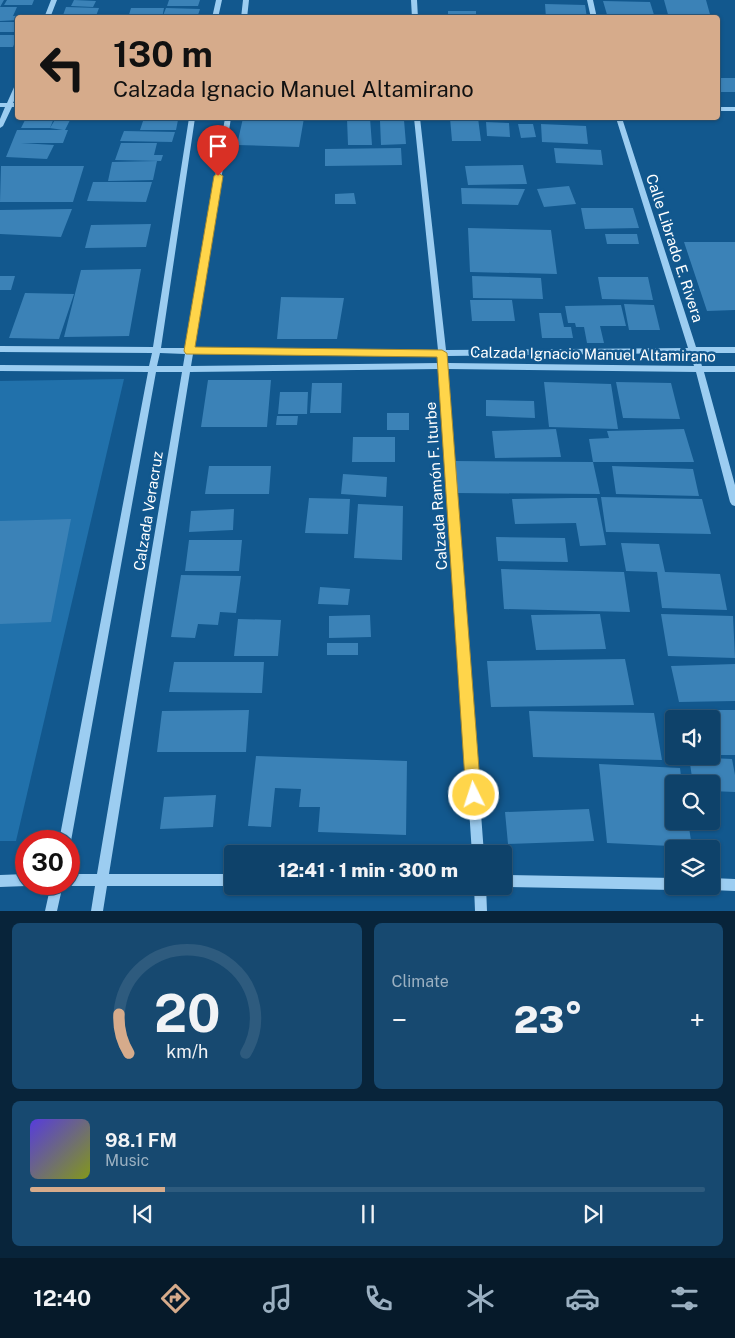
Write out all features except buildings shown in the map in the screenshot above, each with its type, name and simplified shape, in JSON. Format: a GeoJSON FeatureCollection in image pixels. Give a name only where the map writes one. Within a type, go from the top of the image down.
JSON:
{"type":"FeatureCollection","features":[{"type":"Feature","properties":{"kind":"street"},"geometry":{"type":"LineString","coordinates":[[48,15],[54,0]]}},
{"type":"Feature","properties":{"kind":"street"},"geometry":{"type":"LineString","coordinates":[[216,15],[219,0]]}},
{"type":"Feature","properties":{"kind":"street"},"geometry":{"type":"LineString","coordinates":[[244,15],[246,0]]}},
{"type":"Feature","properties":{"kind":"street"},"geometry":{"type":"LineString","coordinates":[[414,0],[415,15]]}},
{"type":"Feature","properties":{"kind":"street"},"geometry":{"type":"LineString","coordinates":[[590,0],[593,15]]}},
{"type":"Feature","properties":{"kind":"street"},"geometry":{"type":"LineString","coordinates":[[0,126],[15,92]]}},
{"type":"Feature","properties":{"kind":"street"},"geometry":{"type":"LineString","coordinates":[[0,105],[15,105]]}},
{"type":"Feature","properties":{"kind":"street"},"geometry":{"type":"LineString","coordinates":[[720,109],[735,109]]}},
{"type":"Feature","properties":{"kind":"street","name":"Calzada Veracruz"},"geometry":{"type":"LineString","coordinates":[[67,830],[153,369],[192,120]]}},
{"type":"Feature","properties":{"kind":"street","name":"Calzada Veracruz"},"geometry":{"type":"LineString","coordinates":[[98,910],[228,120]]}},
{"type":"Feature","properties":{"kind":"street","name":"Calzada Ramón F. Iturbe"},"geometry":{"type":"LineString","coordinates":[[418,120],[444,366],[477,845]]}},
{"type":"Feature","properties":{"kind":"street","name":"Calle Librado E. Rivera"},"geometry":{"type":"LineString","coordinates":[[620,120],[699,369],[735,502]]}},
{"type":"Feature","properties":{"kind":"street","name":"Calzada Ignacio Manuel Altamirano"},"geometry":{"type":"LineString","coordinates":[[0,349],[442,353],[735,350]]}},
{"type":"Feature","properties":{"kind":"street","name":"Calzada Ignacio Manuel Altamirano"},"geometry":{"type":"LineString","coordinates":[[0,368],[188,369],[444,366],[735,369]]}},
{"type":"Feature","properties":{"kind":"street"},"geometry":{"type":"LineString","coordinates":[[0,881],[15,880]]}},
{"type":"Feature","properties":{"kind":"street"},"geometry":{"type":"LineString","coordinates":[[80,880],[224,880]]}},
{"type":"Feature","properties":{"kind":"street"},"geometry":{"type":"LineString","coordinates":[[512,880],[665,884]]}},
{"type":"Feature","properties":{"kind":"street"},"geometry":{"type":"LineString","coordinates":[[720,884],[735,885]]}},
{"type":"Feature","properties":{"kind":"street"},"geometry":{"type":"LineString","coordinates":[[51,910],[54,895]]}},
{"type":"Feature","properties":{"kind":"street"},"geometry":{"type":"LineString","coordinates":[[480,895],[481,910]]}},
{"type":"Feature","properties":{"kind":"shaded area"},"geometry":{"type":"Polygon","coordinates":[[[124,379],[19,830],[15,830],[15,841],[0,841],[0,381],[124,379]]]}},
{"type":"Feature","properties":{"kind":"route"},"geometry":{"type":"LineString","coordinates":[[218,176],[190,351],[442,353],[474,795]]}}]}
